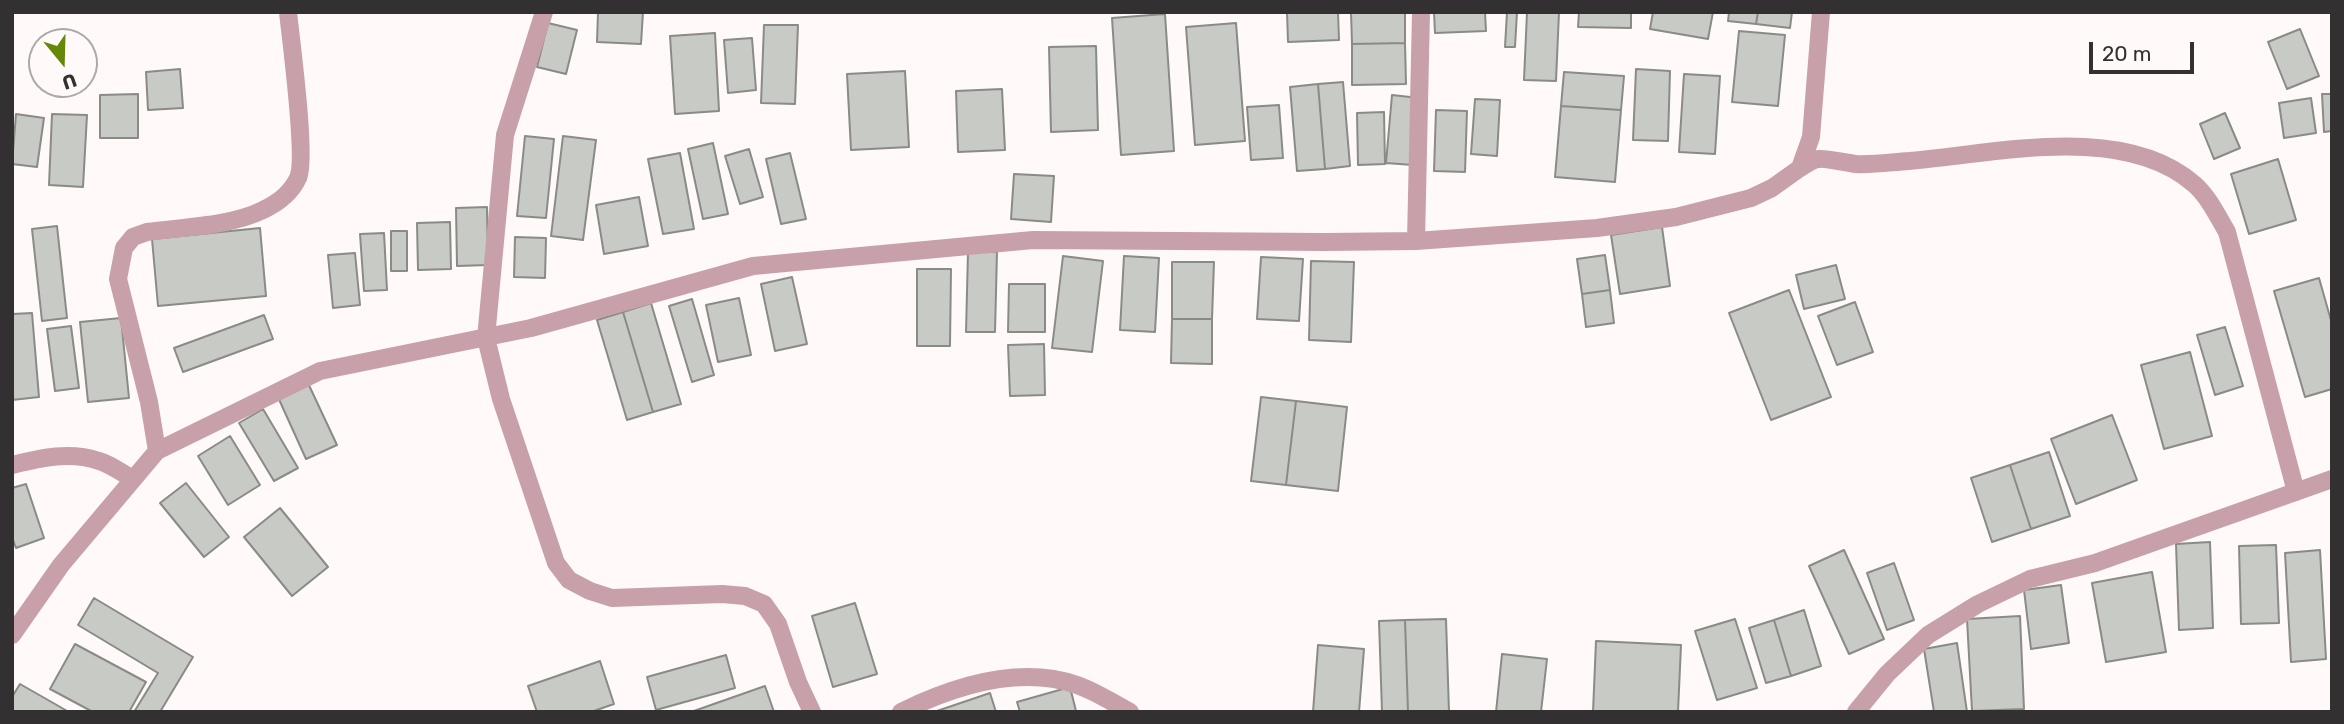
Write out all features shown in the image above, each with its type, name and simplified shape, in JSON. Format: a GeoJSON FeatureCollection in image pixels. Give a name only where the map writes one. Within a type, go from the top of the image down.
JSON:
{"type":"FeatureCollection","features":[{"type":"Feature","properties":{"kind":"street"},"geometry":{"type":"LineString","coordinates":[[157,451],[149,402],[118,279],[124,248],[133,237],[147,232],[238,219],[262,211],[283,199],[299,177],[301,147],[288,12]]}},
{"type":"Feature","properties":{"kind":"street"},"geometry":{"type":"LineString","coordinates":[[544,12],[505,135],[486,338],[501,399],[556,564],[569,580],[612,598],[722,594],[745,596],[764,604],[778,624],[798,682],[812,712]]}},
{"type":"Feature","properties":{"kind":"street"},"geometry":{"type":"LineString","coordinates":[[1416,241],[1421,12]]}},
{"type":"Feature","properties":{"kind":"street"},"geometry":{"type":"LineString","coordinates":[[1800,168],[1811,137],[1821,12]]}},
{"type":"Feature","properties":{"kind":"street"},"geometry":{"type":"LineString","coordinates":[[12,635],[61,565],[157,451],[320,371],[531,328],[754,266],[1033,240],[1416,241],[1597,228],[1676,217],[1751,198],[1820,158],[1863,164],[2015,150],[2073,147],[2117,150],[2143,156],[2173,169],[2195,184],[2227,232],[2296,492]]}},
{"type":"Feature","properties":{"kind":"street"},"geometry":{"type":"LineString","coordinates":[[12,465],[46,457],[72,455],[100,461],[133,479]]}},
{"type":"Feature","properties":{"kind":"street"},"geometry":{"type":"LineString","coordinates":[[1856,712],[1887,674],[1928,635],[1978,604],[2030,579],[2095,563],[2332,479]]}},
{"type":"Feature","properties":{"kind":"street"},"geometry":{"type":"LineString","coordinates":[[901,712],[937,694],[980,683],[1026,677],[1055,679],[1079,685],[1130,712]]}},
{"type":"Feature","properties":{"kind":"building"},"geometry":{"type":"Polygon","coordinates":[[[598,12],[643,12],[641,44],[597,42],[598,12]]]}},
{"type":"Feature","properties":{"kind":"building"},"geometry":{"type":"Polygon","coordinates":[[[1287,12],[1338,12],[1339,40],[1288,42],[1287,12]]]}},
{"type":"Feature","properties":{"kind":"building"},"geometry":{"type":"Polygon","coordinates":[[[1351,12],[1405,12],[1405,43],[1352,44],[1351,12]]]}},
{"type":"Feature","properties":{"kind":"building"},"geometry":{"type":"Polygon","coordinates":[[[1434,12],[1485,12],[1486,31],[1435,33],[1434,12]]]}},
{"type":"Feature","properties":{"kind":"building"},"geometry":{"type":"Polygon","coordinates":[[[1507,12],[1517,12],[1515,47],[1505,47],[1507,12]]]}},
{"type":"Feature","properties":{"kind":"building"},"geometry":{"type":"Polygon","coordinates":[[[1527,12],[1559,12],[1556,81],[1524,80],[1527,12]]]}},
{"type":"Feature","properties":{"kind":"building"},"geometry":{"type":"Polygon","coordinates":[[[1579,12],[1631,12],[1631,28],[1578,27],[1579,12]]]}},
{"type":"Feature","properties":{"kind":"building"},"geometry":{"type":"Polygon","coordinates":[[[1653,12],[1713,12],[1708,39],[1650,29],[1653,12]]]}},
{"type":"Feature","properties":{"kind":"building"},"geometry":{"type":"Polygon","coordinates":[[[1729,12],[1758,12],[1756,24],[1728,21],[1729,12]]]}},
{"type":"Feature","properties":{"kind":"building"},"geometry":{"type":"Polygon","coordinates":[[[1758,12],[1792,12],[1790,28],[1756,24],[1758,12]]]}},
{"type":"Feature","properties":{"kind":"building"},"geometry":{"type":"Polygon","coordinates":[[[1165,14],[1174,151],[1121,155],[1112,18],[1165,14]]]}},
{"type":"Feature","properties":{"kind":"building"},"geometry":{"type":"Polygon","coordinates":[[[548,23],[577,30],[566,74],[537,67],[548,23]]]}},
{"type":"Feature","properties":{"kind":"building"},"geometry":{"type":"Polygon","coordinates":[[[1236,23],[1245,141],[1195,145],[1186,27],[1236,23]]]}},
{"type":"Feature","properties":{"kind":"building"},"geometry":{"type":"Polygon","coordinates":[[[764,25],[798,25],[795,104],[761,103],[764,25]]]}},
{"type":"Feature","properties":{"kind":"building"},"geometry":{"type":"Polygon","coordinates":[[[2300,29],[2319,76],[2287,89],[2268,42],[2300,29]]]}},
{"type":"Feature","properties":{"kind":"building"},"geometry":{"type":"Polygon","coordinates":[[[1739,31],[1785,35],[1778,106],[1732,102],[1739,31]]]}},
{"type":"Feature","properties":{"kind":"building"},"geometry":{"type":"Polygon","coordinates":[[[715,33],[719,111],[675,114],[670,36],[715,33]]]}},
{"type":"Feature","properties":{"kind":"building"},"geometry":{"type":"Polygon","coordinates":[[[752,38],[756,90],[728,93],[724,40],[752,38]]]}},
{"type":"Feature","properties":{"kind":"building"},"geometry":{"type":"Polygon","coordinates":[[[1405,43],[1406,84],[1352,85],[1352,44],[1405,43]]]}},
{"type":"Feature","properties":{"kind":"building"},"geometry":{"type":"Polygon","coordinates":[[[1096,46],[1098,130],[1051,132],[1049,47],[1096,46]]]}},
{"type":"Feature","properties":{"kind":"building"},"geometry":{"type":"Polygon","coordinates":[[[180,69],[183,108],[148,110],[146,72],[180,69]]]}},
{"type":"Feature","properties":{"kind":"building"},"geometry":{"type":"Polygon","coordinates":[[[1636,69],[1670,71],[1668,141],[1633,140],[1636,69]]]}},
{"type":"Feature","properties":{"kind":"building"},"geometry":{"type":"Polygon","coordinates":[[[905,71],[909,147],[851,150],[847,74],[905,71]]]}},
{"type":"Feature","properties":{"kind":"building"},"geometry":{"type":"Polygon","coordinates":[[[1564,72],[1624,76],[1621,110],[1561,106],[1564,72]]]}},
{"type":"Feature","properties":{"kind":"building"},"geometry":{"type":"Polygon","coordinates":[[[1684,74],[1720,76],[1715,154],[1679,152],[1684,74]]]}},
{"type":"Feature","properties":{"kind":"building"},"geometry":{"type":"Polygon","coordinates":[[[1343,82],[1350,166],[1325,169],[1318,84],[1343,82]]]}},
{"type":"Feature","properties":{"kind":"building"},"geometry":{"type":"Polygon","coordinates":[[[1318,84],[1325,169],[1297,171],[1290,87],[1318,84]]]}},
{"type":"Feature","properties":{"kind":"building"},"geometry":{"type":"Polygon","coordinates":[[[1002,89],[1005,150],[958,152],[956,91],[1002,89]]]}},
{"type":"Feature","properties":{"kind":"building"},"geometry":{"type":"Polygon","coordinates":[[[138,94],[138,138],[100,138],[100,95],[138,94]]]}},
{"type":"Feature","properties":{"kind":"building"},"geometry":{"type":"Polygon","coordinates":[[[2322,94],[2332,94],[2332,131],[2324,132],[2322,94]]]}},
{"type":"Feature","properties":{"kind":"building"},"geometry":{"type":"Polygon","coordinates":[[[1392,95],[1419,98],[1413,165],[1386,163],[1392,95]]]}},
{"type":"Feature","properties":{"kind":"building"},"geometry":{"type":"Polygon","coordinates":[[[2311,98],[2316,133],[2284,138],[2279,103],[2311,98]]]}},
{"type":"Feature","properties":{"kind":"building"},"geometry":{"type":"Polygon","coordinates":[[[1475,99],[1500,100],[1497,156],[1471,154],[1475,99]]]}},
{"type":"Feature","properties":{"kind":"building"},"geometry":{"type":"Polygon","coordinates":[[[1279,105],[1283,158],[1251,160],[1247,107],[1279,105]]]}},
{"type":"Feature","properties":{"kind":"building"},"geometry":{"type":"Polygon","coordinates":[[[1561,106],[1621,110],[1615,182],[1555,177],[1561,106]]]}},
{"type":"Feature","properties":{"kind":"building"},"geometry":{"type":"Polygon","coordinates":[[[1436,110],[1467,111],[1465,172],[1434,171],[1436,110]]]}},
{"type":"Feature","properties":{"kind":"building"},"geometry":{"type":"Polygon","coordinates":[[[1384,112],[1385,164],[1358,165],[1357,113],[1384,112]]]}},
{"type":"Feature","properties":{"kind":"building"},"geometry":{"type":"Polygon","coordinates":[[[2225,113],[2240,148],[2214,159],[2200,124],[2225,113]]]}},
{"type":"Feature","properties":{"kind":"building"},"geometry":{"type":"Polygon","coordinates":[[[16,114],[44,118],[37,167],[12,164],[16,114]]]}},
{"type":"Feature","properties":{"kind":"building"},"geometry":{"type":"Polygon","coordinates":[[[52,114],[87,115],[83,187],[49,185],[52,114]]]}},
{"type":"Feature","properties":{"kind":"building"},"geometry":{"type":"Polygon","coordinates":[[[525,136],[554,139],[546,218],[517,216],[525,136]]]}},
{"type":"Feature","properties":{"kind":"building"},"geometry":{"type":"Polygon","coordinates":[[[563,136],[596,140],[583,240],[551,236],[563,136]]]}},
{"type":"Feature","properties":{"kind":"building"},"geometry":{"type":"Polygon","coordinates":[[[713,143],[728,214],[703,219],[688,149],[713,143]]]}},
{"type":"Feature","properties":{"kind":"building"},"geometry":{"type":"Polygon","coordinates":[[[749,149],[763,197],[740,204],[725,156],[749,149]]]}},
{"type":"Feature","properties":{"kind":"building"},"geometry":{"type":"Polygon","coordinates":[[[680,153],[694,229],[663,234],[648,159],[680,153]]]}},
{"type":"Feature","properties":{"kind":"building"},"geometry":{"type":"Polygon","coordinates":[[[790,153],[806,219],[781,224],[766,159],[790,153]]]}},
{"type":"Feature","properties":{"kind":"building"},"geometry":{"type":"Polygon","coordinates":[[[2278,159],[2296,220],[2249,234],[2231,174],[2278,159]]]}},
{"type":"Feature","properties":{"kind":"building"},"geometry":{"type":"Polygon","coordinates":[[[1014,174],[1054,176],[1051,222],[1011,219],[1014,174]]]}},
{"type":"Feature","properties":{"kind":"building"},"geometry":{"type":"Polygon","coordinates":[[[639,197],[648,246],[604,254],[596,205],[639,197]]]}},
{"type":"Feature","properties":{"kind":"building"},"geometry":{"type":"Polygon","coordinates":[[[487,207],[488,265],[457,266],[456,208],[487,207]]]}},
{"type":"Feature","properties":{"kind":"building"},"geometry":{"type":"Polygon","coordinates":[[[450,222],[451,269],[418,270],[417,223],[450,222]]]}},
{"type":"Feature","properties":{"kind":"building"},"geometry":{"type":"Polygon","coordinates":[[[57,226],[67,318],[42,321],[32,229],[57,226]]]}},
{"type":"Feature","properties":{"kind":"building"},"geometry":{"type":"Polygon","coordinates":[[[1662,227],[1670,286],[1620,294],[1611,235],[1662,227]]]}},
{"type":"Feature","properties":{"kind":"building"},"geometry":{"type":"Polygon","coordinates":[[[260,228],[266,296],[158,306],[152,239],[260,228]]]}},
{"type":"Feature","properties":{"kind":"building"},"geometry":{"type":"Polygon","coordinates":[[[391,231],[407,231],[407,271],[391,271],[391,231]]]}},
{"type":"Feature","properties":{"kind":"building"},"geometry":{"type":"Polygon","coordinates":[[[384,233],[387,290],[364,291],[360,234],[384,233]]]}},
{"type":"Feature","properties":{"kind":"building"},"geometry":{"type":"Polygon","coordinates":[[[515,237],[546,238],[545,278],[514,277],[515,237]]]}},
{"type":"Feature","properties":{"kind":"building"},"geometry":{"type":"Polygon","coordinates":[[[968,252],[997,252],[995,332],[966,332],[968,252]]]}},
{"type":"Feature","properties":{"kind":"building"},"geometry":{"type":"Polygon","coordinates":[[[355,253],[360,305],[333,308],[328,255],[355,253]]]}},
{"type":"Feature","properties":{"kind":"building"},"geometry":{"type":"Polygon","coordinates":[[[1605,255],[1610,290],[1582,294],[1577,259],[1605,255]]]}},
{"type":"Feature","properties":{"kind":"building"},"geometry":{"type":"Polygon","coordinates":[[[1063,256],[1103,261],[1092,352],[1052,348],[1063,256]]]}},
{"type":"Feature","properties":{"kind":"building"},"geometry":{"type":"Polygon","coordinates":[[[1124,256],[1159,258],[1155,332],[1120,330],[1124,256]]]}},
{"type":"Feature","properties":{"kind":"building"},"geometry":{"type":"Polygon","coordinates":[[[1261,257],[1303,259],[1299,321],[1257,319],[1261,257]]]}},
{"type":"Feature","properties":{"kind":"building"},"geometry":{"type":"Polygon","coordinates":[[[1311,261],[1354,262],[1351,342],[1309,340],[1311,261]]]}},
{"type":"Feature","properties":{"kind":"building"},"geometry":{"type":"Polygon","coordinates":[[[1172,262],[1214,262],[1212,319],[1172,319],[1172,262]]]}},
{"type":"Feature","properties":{"kind":"building"},"geometry":{"type":"Polygon","coordinates":[[[1836,265],[1845,299],[1804,309],[1796,275],[1836,265]]]}},
{"type":"Feature","properties":{"kind":"building"},"geometry":{"type":"Polygon","coordinates":[[[917,269],[951,269],[950,346],[917,346],[917,269]]]}},
{"type":"Feature","properties":{"kind":"building"},"geometry":{"type":"Polygon","coordinates":[[[792,277],[807,344],[775,351],[761,284],[792,277]]]}},
{"type":"Feature","properties":{"kind":"building"},"geometry":{"type":"Polygon","coordinates":[[[2319,278],[2332,324],[2332,389],[2305,397],[2274,291],[2319,278]]]}},
{"type":"Feature","properties":{"kind":"building"},"geometry":{"type":"Polygon","coordinates":[[[1009,284],[1045,284],[1045,332],[1008,332],[1009,284]]]}},
{"type":"Feature","properties":{"kind":"building"},"geometry":{"type":"Polygon","coordinates":[[[1610,290],[1614,323],[1586,327],[1582,294],[1610,290]]]}},
{"type":"Feature","properties":{"kind":"building"},"geometry":{"type":"Polygon","coordinates":[[[1789,290],[1831,397],[1771,420],[1729,313],[1789,290]]]}},
{"type":"Feature","properties":{"kind":"building"},"geometry":{"type":"Polygon","coordinates":[[[739,298],[751,355],[718,362],[706,305],[739,298]]]}},
{"type":"Feature","properties":{"kind":"building"},"geometry":{"type":"Polygon","coordinates":[[[692,299],[714,375],[692,382],[669,306],[692,299]]]}},
{"type":"Feature","properties":{"kind":"building"},"geometry":{"type":"Polygon","coordinates":[[[1855,302],[1873,352],[1837,365],[1818,316],[1855,302]]]}},
{"type":"Feature","properties":{"kind":"building"},"geometry":{"type":"Polygon","coordinates":[[[651,303],[681,404],[653,412],[623,312],[651,303]]]}},
{"type":"Feature","properties":{"kind":"building"},"geometry":{"type":"Polygon","coordinates":[[[623,312],[653,412],[627,420],[597,320],[623,312]]]}},
{"type":"Feature","properties":{"kind":"building"},"geometry":{"type":"Polygon","coordinates":[[[32,313],[39,397],[12,400],[12,314],[32,313]]]}},
{"type":"Feature","properties":{"kind":"building"},"geometry":{"type":"Polygon","coordinates":[[[264,315],[273,339],[183,372],[174,348],[264,315]]]}},
{"type":"Feature","properties":{"kind":"building"},"geometry":{"type":"Polygon","coordinates":[[[121,318],[129,398],[88,402],[80,322],[121,318]]]}},
{"type":"Feature","properties":{"kind":"building"},"geometry":{"type":"Polygon","coordinates":[[[1172,319],[1212,319],[1212,364],[1171,363],[1172,319]]]}},
{"type":"Feature","properties":{"kind":"building"},"geometry":{"type":"Polygon","coordinates":[[[71,326],[79,388],[55,391],[47,329],[71,326]]]}},
{"type":"Feature","properties":{"kind":"building"},"geometry":{"type":"Polygon","coordinates":[[[2225,327],[2243,386],[2215,395],[2197,335],[2225,327]]]}},
{"type":"Feature","properties":{"kind":"building"},"geometry":{"type":"Polygon","coordinates":[[[1044,344],[1045,395],[1010,396],[1008,345],[1044,344]]]}},
{"type":"Feature","properties":{"kind":"building"},"geometry":{"type":"Polygon","coordinates":[[[2190,352],[2212,436],[2164,449],[2141,365],[2190,352]]]}},
{"type":"Feature","properties":{"kind":"building"},"geometry":{"type":"Polygon","coordinates":[[[307,381],[337,445],[306,459],[277,395],[307,381]]]}},
{"type":"Feature","properties":{"kind":"building"},"geometry":{"type":"Polygon","coordinates":[[[1261,397],[1296,401],[1286,485],[1251,481],[1261,397]]]}},
{"type":"Feature","properties":{"kind":"building"},"geometry":{"type":"Polygon","coordinates":[[[1296,401],[1347,407],[1338,491],[1286,485],[1296,401]]]}},
{"type":"Feature","properties":{"kind":"building"},"geometry":{"type":"Polygon","coordinates":[[[263,409],[298,468],[274,481],[239,423],[263,409]]]}},
{"type":"Feature","properties":{"kind":"building"},"geometry":{"type":"Polygon","coordinates":[[[2112,415],[2137,480],[2076,504],[2051,439],[2112,415]]]}},
{"type":"Feature","properties":{"kind":"building"},"geometry":{"type":"Polygon","coordinates":[[[230,436],[260,485],[228,505],[198,456],[230,436]]]}},
{"type":"Feature","properties":{"kind":"building"},"geometry":{"type":"Polygon","coordinates":[[[2049,452],[2070,516],[2031,529],[2010,465],[2049,452]]]}},
{"type":"Feature","properties":{"kind":"building"},"geometry":{"type":"Polygon","coordinates":[[[2010,465],[2031,529],[1992,542],[1971,478],[2010,465]]]}},
{"type":"Feature","properties":{"kind":"building"},"geometry":{"type":"Polygon","coordinates":[[[186,483],[229,537],[204,557],[160,503],[186,483]]]}},
{"type":"Feature","properties":{"kind":"building"},"geometry":{"type":"Polygon","coordinates":[[[26,484],[44,538],[16,548],[12,537],[12,488],[26,484]]]}},
{"type":"Feature","properties":{"kind":"building"},"geometry":{"type":"Polygon","coordinates":[[[280,508],[328,567],[292,596],[244,537],[280,508]]]}},
{"type":"Feature","properties":{"kind":"building"},"geometry":{"type":"Polygon","coordinates":[[[2210,542],[2213,628],[2179,630],[2176,544],[2210,542]]]}},
{"type":"Feature","properties":{"kind":"building"},"geometry":{"type":"Polygon","coordinates":[[[2276,545],[2279,623],[2241,624],[2239,546],[2276,545]]]}},
{"type":"Feature","properties":{"kind":"building"},"geometry":{"type":"Polygon","coordinates":[[[1844,550],[1884,639],[1849,654],[1809,566],[1844,550]]]}},
{"type":"Feature","properties":{"kind":"building"},"geometry":{"type":"Polygon","coordinates":[[[2320,550],[2326,659],[2291,662],[2285,553],[2320,550]]]}},
{"type":"Feature","properties":{"kind":"building"},"geometry":{"type":"Polygon","coordinates":[[[1894,563],[1914,620],[1887,630],[1867,573],[1894,563]]]}},
{"type":"Feature","properties":{"kind":"building"},"geometry":{"type":"Polygon","coordinates":[[[2152,572],[2166,652],[2106,662],[2092,583],[2152,572]]]}},
{"type":"Feature","properties":{"kind":"building"},"geometry":{"type":"Polygon","coordinates":[[[2061,585],[2069,643],[2031,649],[2024,590],[2061,585]]]}},
{"type":"Feature","properties":{"kind":"building"},"geometry":{"type":"Polygon","coordinates":[[[94,598],[193,657],[160,712],[134,712],[158,673],[78,625],[94,598]]]}},
{"type":"Feature","properties":{"kind":"building"},"geometry":{"type":"Polygon","coordinates":[[[855,603],[877,674],[833,687],[812,616],[855,603]]]}},
{"type":"Feature","properties":{"kind":"building"},"geometry":{"type":"Polygon","coordinates":[[[1804,610],[1821,666],[1791,676],[1774,620],[1804,610]]]}},
{"type":"Feature","properties":{"kind":"building"},"geometry":{"type":"Polygon","coordinates":[[[2020,616],[2024,709],[1972,711],[1967,619],[2020,616]]]}},
{"type":"Feature","properties":{"kind":"building"},"geometry":{"type":"Polygon","coordinates":[[[1446,619],[1449,712],[1408,712],[1405,620],[1446,619]]]}},
{"type":"Feature","properties":{"kind":"building"},"geometry":{"type":"Polygon","coordinates":[[[1735,619],[1757,688],[1717,700],[1695,631],[1735,619]]]}},
{"type":"Feature","properties":{"kind":"building"},"geometry":{"type":"Polygon","coordinates":[[[1405,620],[1408,712],[1382,712],[1379,621],[1405,620]]]}},
{"type":"Feature","properties":{"kind":"building"},"geometry":{"type":"Polygon","coordinates":[[[1774,620],[1791,676],[1766,683],[1749,628],[1774,620]]]}},
{"type":"Feature","properties":{"kind":"building"},"geometry":{"type":"Polygon","coordinates":[[[1596,641],[1681,645],[1678,712],[1593,712],[1596,641]]]}},
{"type":"Feature","properties":{"kind":"building"},"geometry":{"type":"Polygon","coordinates":[[[1957,643],[1967,712],[1934,712],[1924,649],[1957,643]]]}},
{"type":"Feature","properties":{"kind":"building"},"geometry":{"type":"Polygon","coordinates":[[[75,644],[146,682],[129,712],[93,712],[50,689],[75,644]]]}},
{"type":"Feature","properties":{"kind":"building"},"geometry":{"type":"Polygon","coordinates":[[[1318,645],[1364,649],[1359,712],[1313,712],[1318,645]]]}},
{"type":"Feature","properties":{"kind":"building"},"geometry":{"type":"Polygon","coordinates":[[[1502,654],[1547,659],[1541,712],[1496,712],[1502,654]]]}},
{"type":"Feature","properties":{"kind":"building"},"geometry":{"type":"Polygon","coordinates":[[[726,655],[735,688],[656,710],[647,677],[726,655]]]}},
{"type":"Feature","properties":{"kind":"building"},"geometry":{"type":"Polygon","coordinates":[[[600,661],[614,704],[591,712],[537,712],[528,686],[600,661]]]}},
{"type":"Feature","properties":{"kind":"building"},"geometry":{"type":"Polygon","coordinates":[[[20,684],[69,712],[12,712],[12,697],[20,684]]]}},
{"type":"Feature","properties":{"kind":"building"},"geometry":{"type":"Polygon","coordinates":[[[765,686],[774,712],[691,712],[765,686]]]}},
{"type":"Feature","properties":{"kind":"building"},"geometry":{"type":"Polygon","coordinates":[[[1070,687],[1076,711],[1020,712],[1017,702],[1070,687]]]}},
{"type":"Feature","properties":{"kind":"building"},"geometry":{"type":"Polygon","coordinates":[[[990,693],[996,712],[934,712],[990,693]]]}}]}
